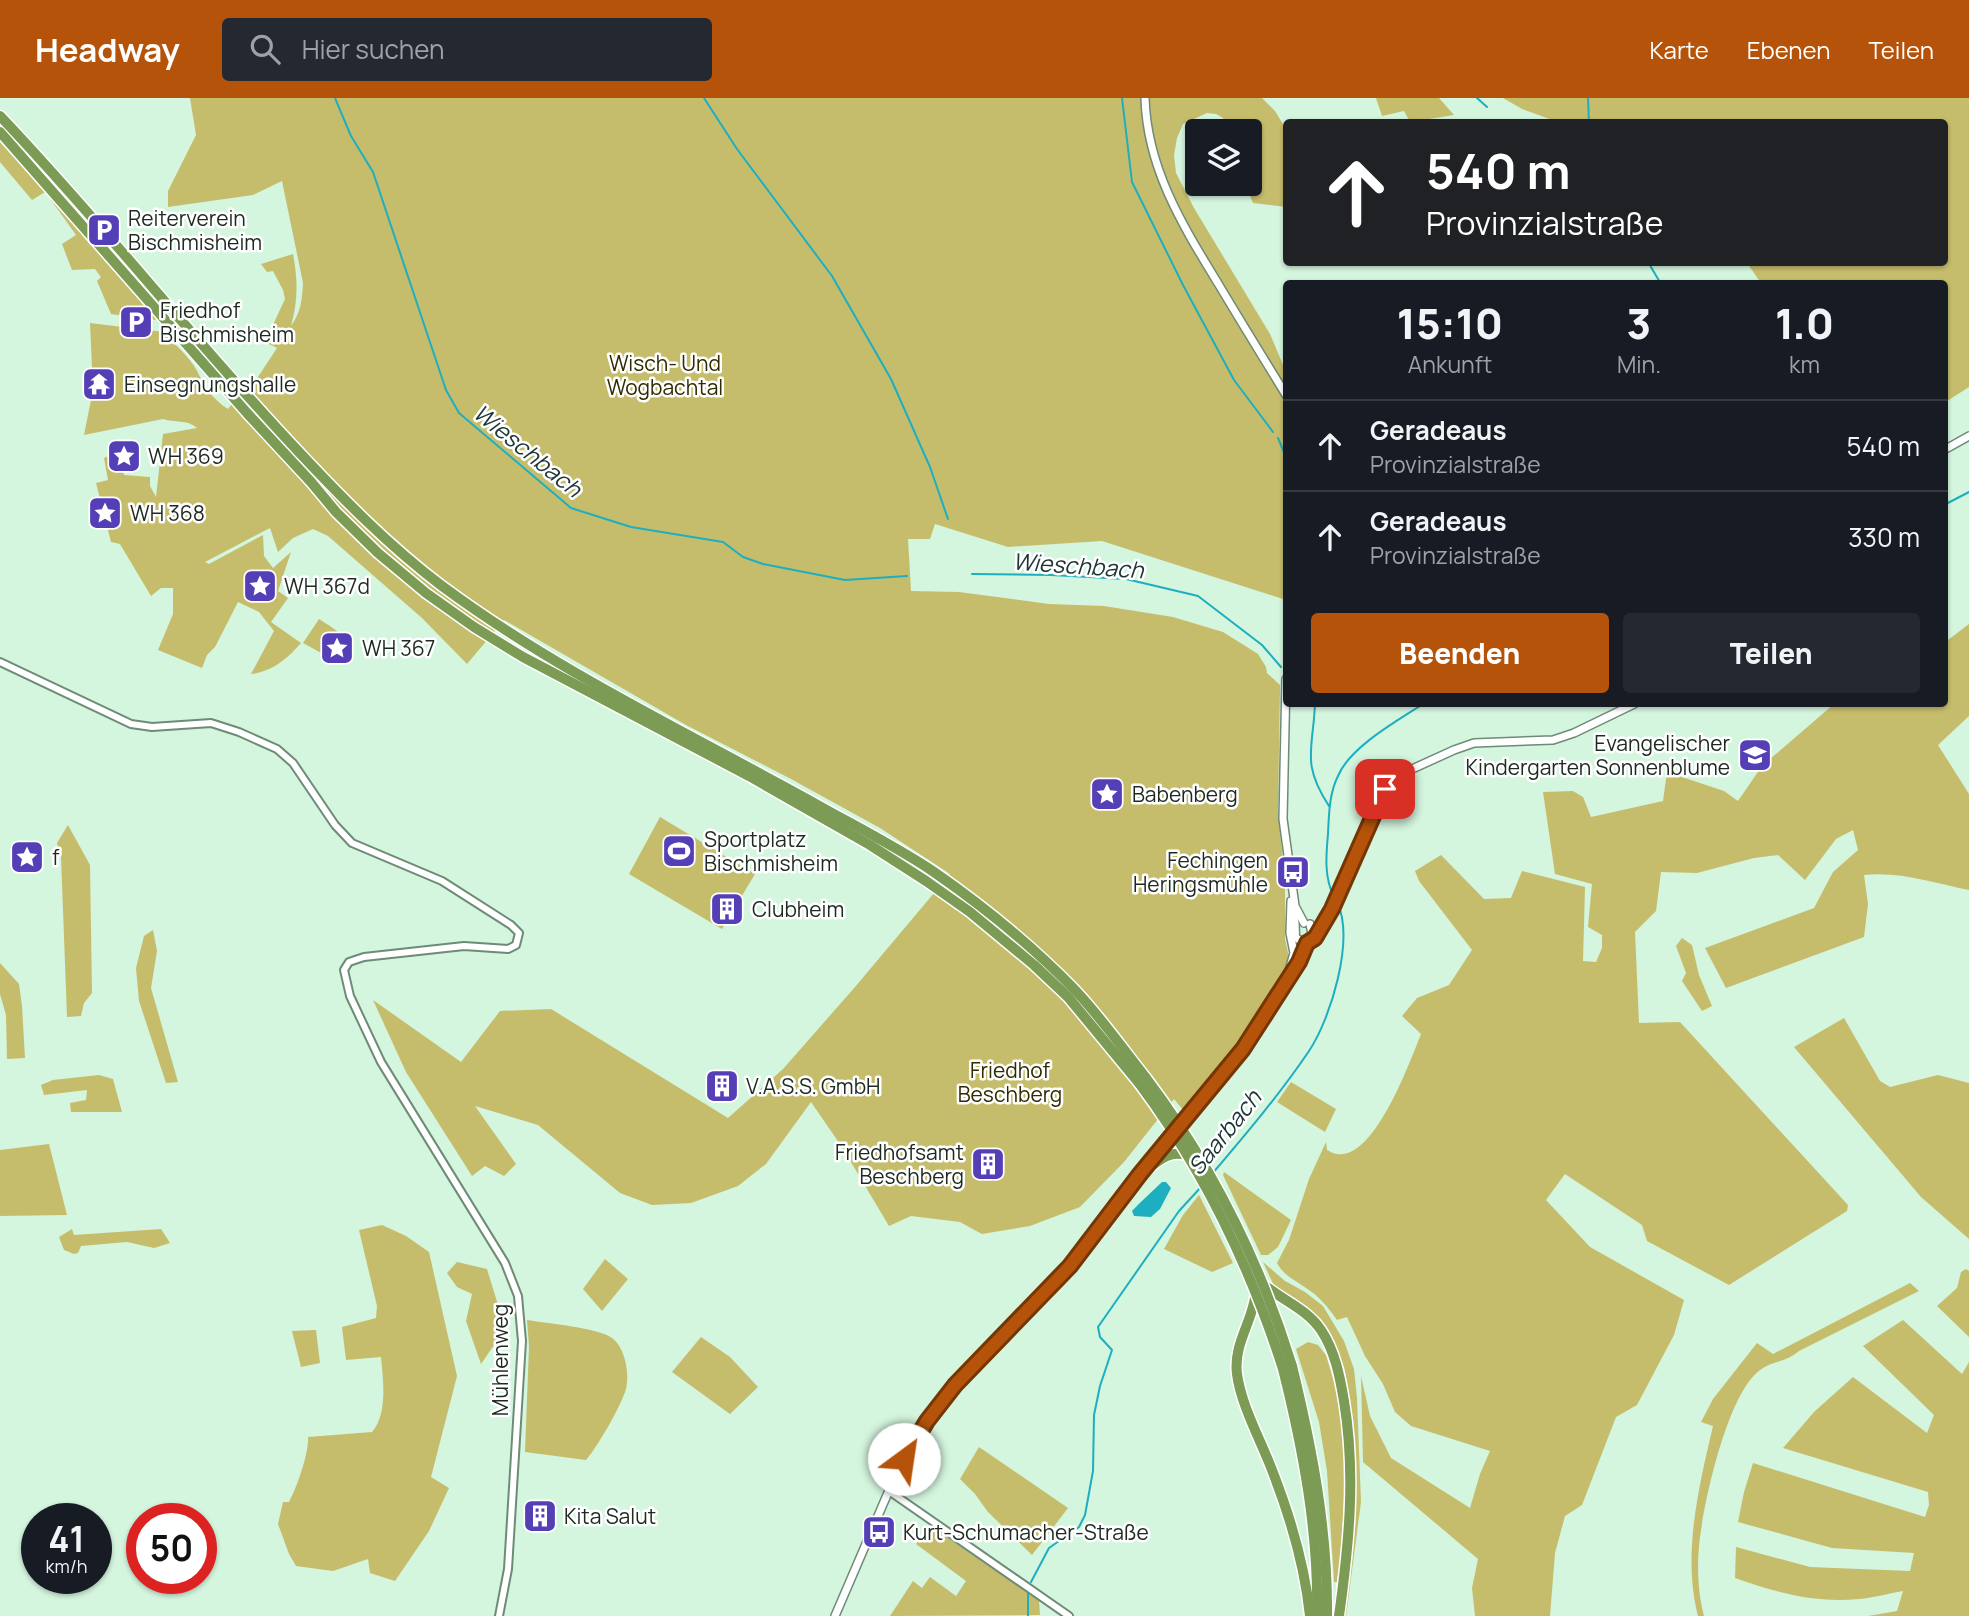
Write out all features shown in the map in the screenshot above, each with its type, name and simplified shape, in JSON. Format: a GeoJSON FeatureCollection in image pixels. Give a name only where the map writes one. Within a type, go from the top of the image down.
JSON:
{"type":"FeatureCollection","features":[{"type":"Feature","properties":{"kind":"highway"},"geometry":{"type":"LineString","coordinates":[[0,116],[51,170],[255,406],[346,503],[390,543],[437,582],[506,631],[653,721],[870,845],[970,912],[1068,997],[1142,1080],[1195,1167],[1236,1243],[1288,1367],[1309,1442],[1320,1500],[1327,1616]]}},
{"type":"Feature","properties":{"kind":"highway"},"geometry":{"type":"LineString","coordinates":[[0,132],[247,414],[336,512],[378,553],[426,593],[523,657],[653,721]]}},
{"type":"Feature","properties":{"kind":"highway"},"geometry":{"type":"LineString","coordinates":[[1178,1128],[1253,1273],[1256,1294],[1243,1329],[1236,1360],[1238,1383],[1274,1474],[1302,1568],[1310,1616]]}},
{"type":"Feature","properties":{"kind":"highway"},"geometry":{"type":"LineString","coordinates":[[1140,1174],[1169,1154],[1181,1153],[1196,1159]]}},
{"type":"Feature","properties":{"kind":"highway"},"geometry":{"type":"LineString","coordinates":[[1253,1273],[1269,1289],[1313,1320],[1329,1345],[1337,1369],[1346,1413],[1351,1471],[1350,1517],[1339,1616]]}},
{"type":"Feature","properties":{"kind":"highway"},"geometry":{"type":"LineString","coordinates":[[1243,1329],[1254,1313],[1265,1307],[1275,1304],[1297,1307]]}},
{"type":"Feature","properties":{"kind":"highway"},"geometry":{"type":"LineString","coordinates":[[1288,1367],[1307,1481],[1315,1557],[1317,1616]]}},
{"type":"Feature","properties":{"kind":"main road"},"geometry":{"type":"LineString","coordinates":[[1145,98],[1151,149],[1167,195],[1283,391]]}},
{"type":"Feature","properties":{"kind":"main road"},"geometry":{"type":"LineString","coordinates":[[1948,448],[1969,436]]}},
{"type":"Feature","properties":{"kind":"main road"},"geometry":{"type":"LineString","coordinates":[[1284,985],[1294,953],[1290,933],[1290,878],[1283,807],[1285,707]]}},
{"type":"Feature","properties":{"kind":"main road"},"geometry":{"type":"LineString","coordinates":[[1303,942],[1315,938],[1331,911],[1381,797],[1389,783],[1399,775],[1474,743],[1553,740],[1628,707]]}},
{"type":"Feature","properties":{"kind":"main road"},"geometry":{"type":"LineString","coordinates":[[1290,878],[1295,906],[1304,924]]}},
{"type":"Feature","properties":{"kind":"main road"},"geometry":{"type":"LineString","coordinates":[[1288,974],[1303,942],[1313,931],[1304,924],[1291,901]]}},
{"type":"Feature","properties":{"kind":"main road"},"geometry":{"type":"LineString","coordinates":[[1303,942],[1295,933],[1304,924],[1331,911]]}},
{"type":"Feature","properties":{"kind":"main road"},"geometry":{"type":"LineString","coordinates":[[835,1616],[889,1491],[913,1444],[944,1398],[1056,1282],[1252,1035],[1299,962],[1303,942]]}},
{"type":"Feature","properties":{"kind":"street","name":"Mühlenweg"},"geometry":{"type":"LineString","coordinates":[[0,663],[131,724],[152,727],[211,723],[277,749],[293,762],[335,825],[352,842],[442,881],[517,930],[518,941],[508,949],[457,947],[356,958],[346,965],[344,973],[350,996],[367,1036],[505,1263],[518,1296],[522,1342],[519,1402],[508,1569],[499,1616]]}},
{"type":"Feature","properties":{"kind":"street"},"geometry":{"type":"LineString","coordinates":[[889,1491],[1069,1616]]}},
{"type":"Feature","properties":{"kind":"green space","name":"Wisch- Und Wogbachtal"},"geometry":{"type":"Polygon","coordinates":[[[190,98],[1262,98],[1283,124],[1283,207],[1253,203],[1250,196],[1262,196],[1262,119],[1223,119],[1216,114],[1207,113],[1194,119],[1185,119],[1174,155],[1176,173],[1185,196],[1188,196],[1270,334],[1283,365],[1283,599],[1102,541],[1008,547],[935,524],[930,539],[908,539],[911,591],[959,592],[1049,604],[1104,606],[1173,617],[1223,632],[1258,654],[1267,673],[1280,685],[1278,812],[1285,879],[1285,939],[1289,957],[1279,982],[1241,1043],[1183,1110],[1174,1099],[1124,1162],[1080,1207],[1030,1226],[982,1234],[960,1222],[911,1216],[889,1226],[842,1147],[811,1102],[766,1164],[738,1186],[691,1203],[652,1205],[620,1193],[538,1125],[475,1106],[516,1164],[504,1176],[485,1166],[472,1176],[406,1072],[373,1000],[461,1062],[500,1011],[551,1009],[728,1118],[783,1069],[950,874],[880,828],[686,725],[504,620],[467,664],[422,618],[328,536],[313,529],[293,538],[278,552],[270,528],[205,562],[209,564],[263,535],[264,556],[273,568],[291,552],[278,591],[288,598],[271,622],[301,643],[285,659],[273,667],[251,674],[274,631],[259,612],[238,602],[202,668],[158,650],[173,614],[173,588],[161,588],[151,596],[120,544],[111,542],[96,483],[108,480],[104,458],[119,452],[124,475],[150,477],[150,486],[156,497],[163,434],[197,428],[185,422],[163,419],[84,435],[93,390],[90,323],[164,332],[194,366],[213,397],[228,409],[251,380],[256,380],[277,348],[265,342],[285,299],[273,271],[267,272],[261,264],[293,254],[296,290],[291,326],[300,306],[303,283],[282,181],[253,195],[168,207],[168,191],[196,135],[190,98]]]}},
{"type":"Feature","properties":{"kind":"green space"},"geometry":{"type":"Polygon","coordinates":[[[1376,98],[1439,98],[1454,115],[1408,119],[1404,111],[1382,116],[1376,98]]]}},
{"type":"Feature","properties":{"kind":"green space"},"geometry":{"type":"Polygon","coordinates":[[[1503,98],[1969,98],[1969,387],[1948,400],[1948,280],[1759,280],[1749,266],[1948,266],[1948,119],[1550,119],[1522,109],[1503,98]]]}},
{"type":"Feature","properties":{"kind":"green space"},"geometry":{"type":"Polygon","coordinates":[[[0,142],[45,192],[32,200],[0,162],[0,142]]]}},
{"type":"Feature","properties":{"kind":"green space"},"geometry":{"type":"Polygon","coordinates":[[[49,197],[157,320],[111,314],[97,281],[101,277],[95,269],[72,270],[62,244],[76,235],[49,197]]]}},
{"type":"Feature","properties":{"kind":"green space"},"geometry":{"type":"Polygon","coordinates":[[[319,619],[338,632],[345,642],[345,656],[341,664],[303,643],[319,619]]]}},
{"type":"Feature","properties":{"kind":"green space"},"geometry":{"type":"Polygon","coordinates":[[[1969,624],[1969,716],[1938,745],[1969,794],[1969,890],[1904,876],[1864,875],[1868,904],[1864,937],[1726,988],[1705,948],[1814,908],[1833,872],[1858,850],[1853,830],[1836,839],[1805,880],[1778,855],[1754,858],[1697,873],[1661,872],[1656,911],[1635,932],[1639,1023],[1680,1022],[1848,1205],[1847,1211],[1729,1285],[1647,1241],[1642,1225],[1565,1174],[1546,1200],[1590,1247],[1684,1300],[1674,1335],[1637,1405],[1616,1417],[1582,1505],[1565,1516],[1555,1553],[1550,1616],[1475,1616],[1472,1588],[1478,1559],[1363,1462],[1361,1376],[1370,1416],[1391,1458],[1470,1508],[1490,1451],[1411,1426],[1395,1412],[1347,1317],[1337,1320],[1319,1298],[1286,1275],[1277,1263],[1289,1240],[1309,1179],[1326,1142],[1327,1150],[1337,1154],[1351,1152],[1365,1142],[1400,1085],[1421,1034],[1402,1016],[1417,998],[1449,985],[1472,950],[1419,881],[1415,871],[1441,855],[1484,899],[1511,898],[1522,871],[1585,887],[1583,961],[1596,962],[1602,948],[1602,935],[1588,927],[1592,884],[1555,874],[1543,792],[1573,791],[1583,797],[1591,817],[1663,801],[1667,772],[1724,791],[1738,801],[1762,766],[1831,707],[1948,707],[1948,640],[1969,624]]]}},
{"type":"Feature","properties":{"kind":"green space","name":"Sportplatz Bischmisheim"},"geometry":{"type":"Polygon","coordinates":[[[660,817],[755,874],[722,929],[629,874],[660,817]]]}},
{"type":"Feature","properties":{"kind":"green space"},"geometry":{"type":"Polygon","coordinates":[[[68,825],[90,865],[92,993],[84,1003],[81,1016],[67,1017],[61,857],[57,843],[68,825]]]}},
{"type":"Feature","properties":{"kind":"green space"},"geometry":{"type":"Polygon","coordinates":[[[153,930],[157,951],[151,988],[178,1082],[166,1083],[139,1001],[136,968],[144,936],[153,930]]]}},
{"type":"Feature","properties":{"kind":"green space"},"geometry":{"type":"Polygon","coordinates":[[[1682,938],[1692,945],[1699,975],[1712,1006],[1702,1011],[1682,981],[1686,973],[1676,946],[1682,938]]]}},
{"type":"Feature","properties":{"kind":"green space"},"geometry":{"type":"Polygon","coordinates":[[[0,963],[19,984],[25,1058],[7,1059],[6,1015],[0,994],[0,963]]]}},
{"type":"Feature","properties":{"kind":"green space"},"geometry":{"type":"Polygon","coordinates":[[[1844,1018],[1880,1081],[1890,1087],[1938,1075],[1969,1083],[1969,1239],[1921,1197],[1794,1047],[1844,1018]]]}},
{"type":"Feature","properties":{"kind":"green space"},"geometry":{"type":"Polygon","coordinates":[[[99,1075],[113,1079],[122,1112],[71,1112],[70,1103],[86,1100],[87,1090],[44,1095],[41,1085],[53,1080],[99,1075]]]}},
{"type":"Feature","properties":{"kind":"green space"},"geometry":{"type":"Polygon","coordinates":[[[1291,1082],[1336,1109],[1325,1132],[1277,1102],[1291,1082]]]}},
{"type":"Feature","properties":{"kind":"green space"},"geometry":{"type":"Polygon","coordinates":[[[49,1144],[67,1215],[0,1216],[0,1150],[49,1144]]]}},
{"type":"Feature","properties":{"kind":"green space"},"geometry":{"type":"Polygon","coordinates":[[[1224,1172],[1291,1220],[1278,1247],[1268,1255],[1261,1255],[1223,1175],[1224,1172]]]}},
{"type":"Feature","properties":{"kind":"green space"},"geometry":{"type":"Polygon","coordinates":[[[1199,1195],[1233,1263],[1212,1272],[1164,1249],[1183,1215],[1199,1195]]]}},
{"type":"Feature","properties":{"kind":"green space"},"geometry":{"type":"Polygon","coordinates":[[[382,1225],[406,1236],[429,1252],[457,1376],[431,1477],[449,1488],[429,1531],[395,1581],[370,1573],[368,1559],[333,1571],[296,1566],[278,1524],[283,1502],[289,1502],[299,1479],[307,1452],[308,1437],[372,1432],[377,1425],[383,1396],[381,1357],[346,1360],[342,1327],[376,1318],[377,1306],[359,1230],[382,1225]]]}},
{"type":"Feature","properties":{"kind":"green space"},"geometry":{"type":"Polygon","coordinates":[[[72,1229],[74,1235],[161,1229],[170,1243],[154,1248],[127,1242],[81,1246],[78,1253],[74,1254],[64,1250],[59,1237],[72,1229]]]}},
{"type":"Feature","properties":{"kind":"green space"},"geometry":{"type":"Polygon","coordinates":[[[605,1259],[628,1279],[602,1311],[583,1289],[605,1259]]]}},
{"type":"Feature","properties":{"kind":"green space"},"geometry":{"type":"Polygon","coordinates":[[[457,1262],[487,1269],[502,1318],[503,1332],[481,1364],[466,1321],[472,1294],[457,1287],[447,1273],[457,1262]]]}},
{"type":"Feature","properties":{"kind":"green space"},"geometry":{"type":"Polygon","coordinates":[[[1263,1262],[1285,1281],[1323,1306],[1344,1341],[1354,1369],[1361,1502],[1346,1616],[1343,1616],[1356,1501],[1356,1462],[1344,1367],[1321,1319],[1276,1290],[1263,1262]]]}},
{"type":"Feature","properties":{"kind":"green space"},"geometry":{"type":"Polygon","coordinates":[[[1966,1269],[1969,1271],[1969,1337],[1937,1306],[1957,1288],[1961,1272],[1966,1269]]]}},
{"type":"Feature","properties":{"kind":"green space"},"geometry":{"type":"Polygon","coordinates":[[[1910,1283],[1919,1291],[1765,1367],[1748,1383],[1727,1425],[1711,1479],[1698,1563],[1704,1616],[1698,1616],[1693,1592],[1692,1544],[1698,1496],[1713,1426],[1701,1422],[1713,1399],[1757,1343],[1773,1354],[1910,1283]]]}},
{"type":"Feature","properties":{"kind":"green space"},"geometry":{"type":"Polygon","coordinates":[[[527,1320],[606,1334],[616,1342],[623,1354],[627,1369],[626,1389],[609,1426],[586,1460],[525,1452],[529,1346],[527,1320]]]}},
{"type":"Feature","properties":{"kind":"green space"},"geometry":{"type":"Polygon","coordinates":[[[1903,1320],[1962,1374],[1969,1362],[1969,1616],[1868,1616],[1897,1611],[1903,1591],[1865,1598],[1826,1600],[1781,1592],[1735,1578],[1736,1547],[1810,1567],[1910,1571],[1914,1553],[1832,1548],[1738,1522],[1753,1463],[1925,1517],[1929,1505],[1928,1492],[1783,1448],[1814,1412],[1853,1377],[1927,1433],[1934,1415],[1863,1346],[1903,1320]]]}},
{"type":"Feature","properties":{"kind":"green space"},"geometry":{"type":"Polygon","coordinates":[[[316,1330],[320,1363],[301,1367],[292,1331],[316,1330]]]}},
{"type":"Feature","properties":{"kind":"green space"},"geometry":{"type":"Polygon","coordinates":[[[701,1337],[730,1357],[758,1387],[730,1414],[672,1372],[701,1337]]]}},
{"type":"Feature","properties":{"kind":"green space"},"geometry":{"type":"Polygon","coordinates":[[[1308,1342],[1318,1345],[1326,1355],[1341,1405],[1346,1469],[1339,1582],[1334,1582],[1327,1471],[1319,1422],[1296,1349],[1308,1342]]]}},
{"type":"Feature","properties":{"kind":"green space"},"geometry":{"type":"Polygon","coordinates":[[[979,1447],[1068,1508],[1032,1555],[988,1512],[960,1479],[979,1447]]]}},
{"type":"Feature","properties":{"kind":"green space"},"geometry":{"type":"Polygon","coordinates":[[[930,1526],[1039,1600],[1040,1615],[890,1616],[913,1581],[922,1588],[930,1577],[956,1596],[966,1581],[916,1544],[930,1526]]]}},
{"type":"Feature","properties":{"kind":"water"},"geometry":{"type":"Polygon","coordinates":[[[1162,1182],[1166,1182],[1171,1188],[1160,1209],[1151,1217],[1134,1216],[1132,1211],[1162,1182]]]}},
{"type":"Feature","properties":{"kind":"waterway","name":"Wieschbach"},"geometry":{"type":"LineString","coordinates":[[335,98],[351,136],[373,172],[446,390],[459,413],[571,508],[631,527],[723,542],[743,557],[763,564],[845,580],[907,576]]}},
{"type":"Feature","properties":{"kind":"waterway"},"geometry":{"type":"LineString","coordinates":[[704,98],[737,149],[832,276],[891,379],[930,467],[948,519]]}},
{"type":"Feature","properties":{"kind":"waterway"},"geometry":{"type":"LineString","coordinates":[[1122,98],[1132,182],[1234,380],[1273,432]]}},
{"type":"Feature","properties":{"kind":"waterway"},"geometry":{"type":"LineString","coordinates":[[1477,98],[1487,107]]}},
{"type":"Feature","properties":{"kind":"waterway"},"geometry":{"type":"LineString","coordinates":[[1588,98],[1589,119]]}},
{"type":"Feature","properties":{"kind":"waterway"},"geometry":{"type":"LineString","coordinates":[[1650,266],[1659,280]]}},
{"type":"Feature","properties":{"kind":"waterway"},"geometry":{"type":"LineString","coordinates":[[1278,438],[1283,450]]}},
{"type":"Feature","properties":{"kind":"waterway","name":"Saarbach"},"geometry":{"type":"LineString","coordinates":[[1948,503],[1969,492]]}},
{"type":"Feature","properties":{"kind":"waterway","name":"Wieschbach"},"geometry":{"type":"LineString","coordinates":[[972,574],[1126,579],[1198,596],[1262,645],[1281,667]]}},
{"type":"Feature","properties":{"kind":"waterway","name":"Wieschbach"},"geometry":{"type":"LineString","coordinates":[[1315,707],[1312,767],[1320,791],[1329,806]]}},
{"type":"Feature","properties":{"kind":"waterway","name":"Saarbach"},"geometry":{"type":"LineString","coordinates":[[1334,897],[1327,874],[1326,858],[1330,804],[1338,776],[1344,765],[1363,745],[1418,707]]}},
{"type":"Feature","properties":{"kind":"waterway","name":"Saarbach"},"geometry":{"type":"LineString","coordinates":[[1212,1174],[1275,1098],[1317,1037],[1332,999],[1342,957],[1342,918],[1337,902]]}},
{"type":"Feature","properties":{"kind":"waterway","name":"Saarbach"},"geometry":{"type":"LineString","coordinates":[[1031,1582],[1049,1548],[1079,1527],[1085,1515],[1093,1471],[1094,1415],[1112,1350],[1100,1337],[1098,1327],[1179,1211],[1202,1186]]}},
{"type":"Feature","properties":{"kind":"waterway","name":"Saarbach"},"geometry":{"type":"LineString","coordinates":[[1028,1592],[1028,1616]]}},
{"type":"Feature","properties":{"kind":"place","name":"Reiterverein Bischmisheim"},"geometry":{"type":"Point","coordinates":[104,230]}},
{"type":"Feature","properties":{"kind":"place","name":"Friedhof Bischmisheim"},"geometry":{"type":"Point","coordinates":[136,322]}},
{"type":"Feature","properties":{"kind":"place","name":"Einsegnungshalle"},"geometry":{"type":"Point","coordinates":[99,384]}},
{"type":"Feature","properties":{"kind":"place","name":"WH 369"},"geometry":{"type":"Point","coordinates":[124,456]}},
{"type":"Feature","properties":{"kind":"place","name":"WH 368"},"geometry":{"type":"Point","coordinates":[105,513]}},
{"type":"Feature","properties":{"kind":"place","name":"WH 367d"},"geometry":{"type":"Point","coordinates":[260,586]}},
{"type":"Feature","properties":{"kind":"place","name":"WH 367"},"geometry":{"type":"Point","coordinates":[337,648]}},
{"type":"Feature","properties":{"kind":"place","name":"Evangelischer Kindergarten Sonnenblume"},"geometry":{"type":"Point","coordinates":[1755,755]}},
{"type":"Feature","properties":{"kind":"place","name":"Babenberg"},"geometry":{"type":"Point","coordinates":[1107,794]}},
{"type":"Feature","properties":{"kind":"place","name":"Sportplatz Bischmisheim"},"geometry":{"type":"Point","coordinates":[679,851]}},
{"type":"Feature","properties":{"kind":"place","name":"f"},"geometry":{"type":"Point","coordinates":[27,857]}},
{"type":"Feature","properties":{"kind":"place","name":"Fechingen Heringsmühle"},"geometry":{"type":"Point","coordinates":[1293,872]}},
{"type":"Feature","properties":{"kind":"place","name":"Clubheim"},"geometry":{"type":"Point","coordinates":[727,909]}},
{"type":"Feature","properties":{"kind":"place","name":"V.A.S.S. GmbH"},"geometry":{"type":"Point","coordinates":[722,1086]}},
{"type":"Feature","properties":{"kind":"place","name":"Friedhofsamt Beschberg"},"geometry":{"type":"Point","coordinates":[988,1164]}},
{"type":"Feature","properties":{"kind":"place","name":"Kita Salut"},"geometry":{"type":"Point","coordinates":[540,1516]}},
{"type":"Feature","properties":{"kind":"place","name":"Kurt-Schumacher-Straße"},"geometry":{"type":"Point","coordinates":[879,1532]}},
{"type":"Feature","properties":{"kind":"route"},"geometry":{"type":"LineString","coordinates":[[904,1459],[927,1421],[955,1385],[1070,1266],[1140,1174],[1243,1049],[1299,962],[1307,943],[1315,938],[1332,909],[1385,789]]}},
{"type":"Feature","properties":{"kind":"park label","name":"Friedhof Beschberg"},"geometry":{"type":"Point","coordinates":[1010,1082]}}]}
